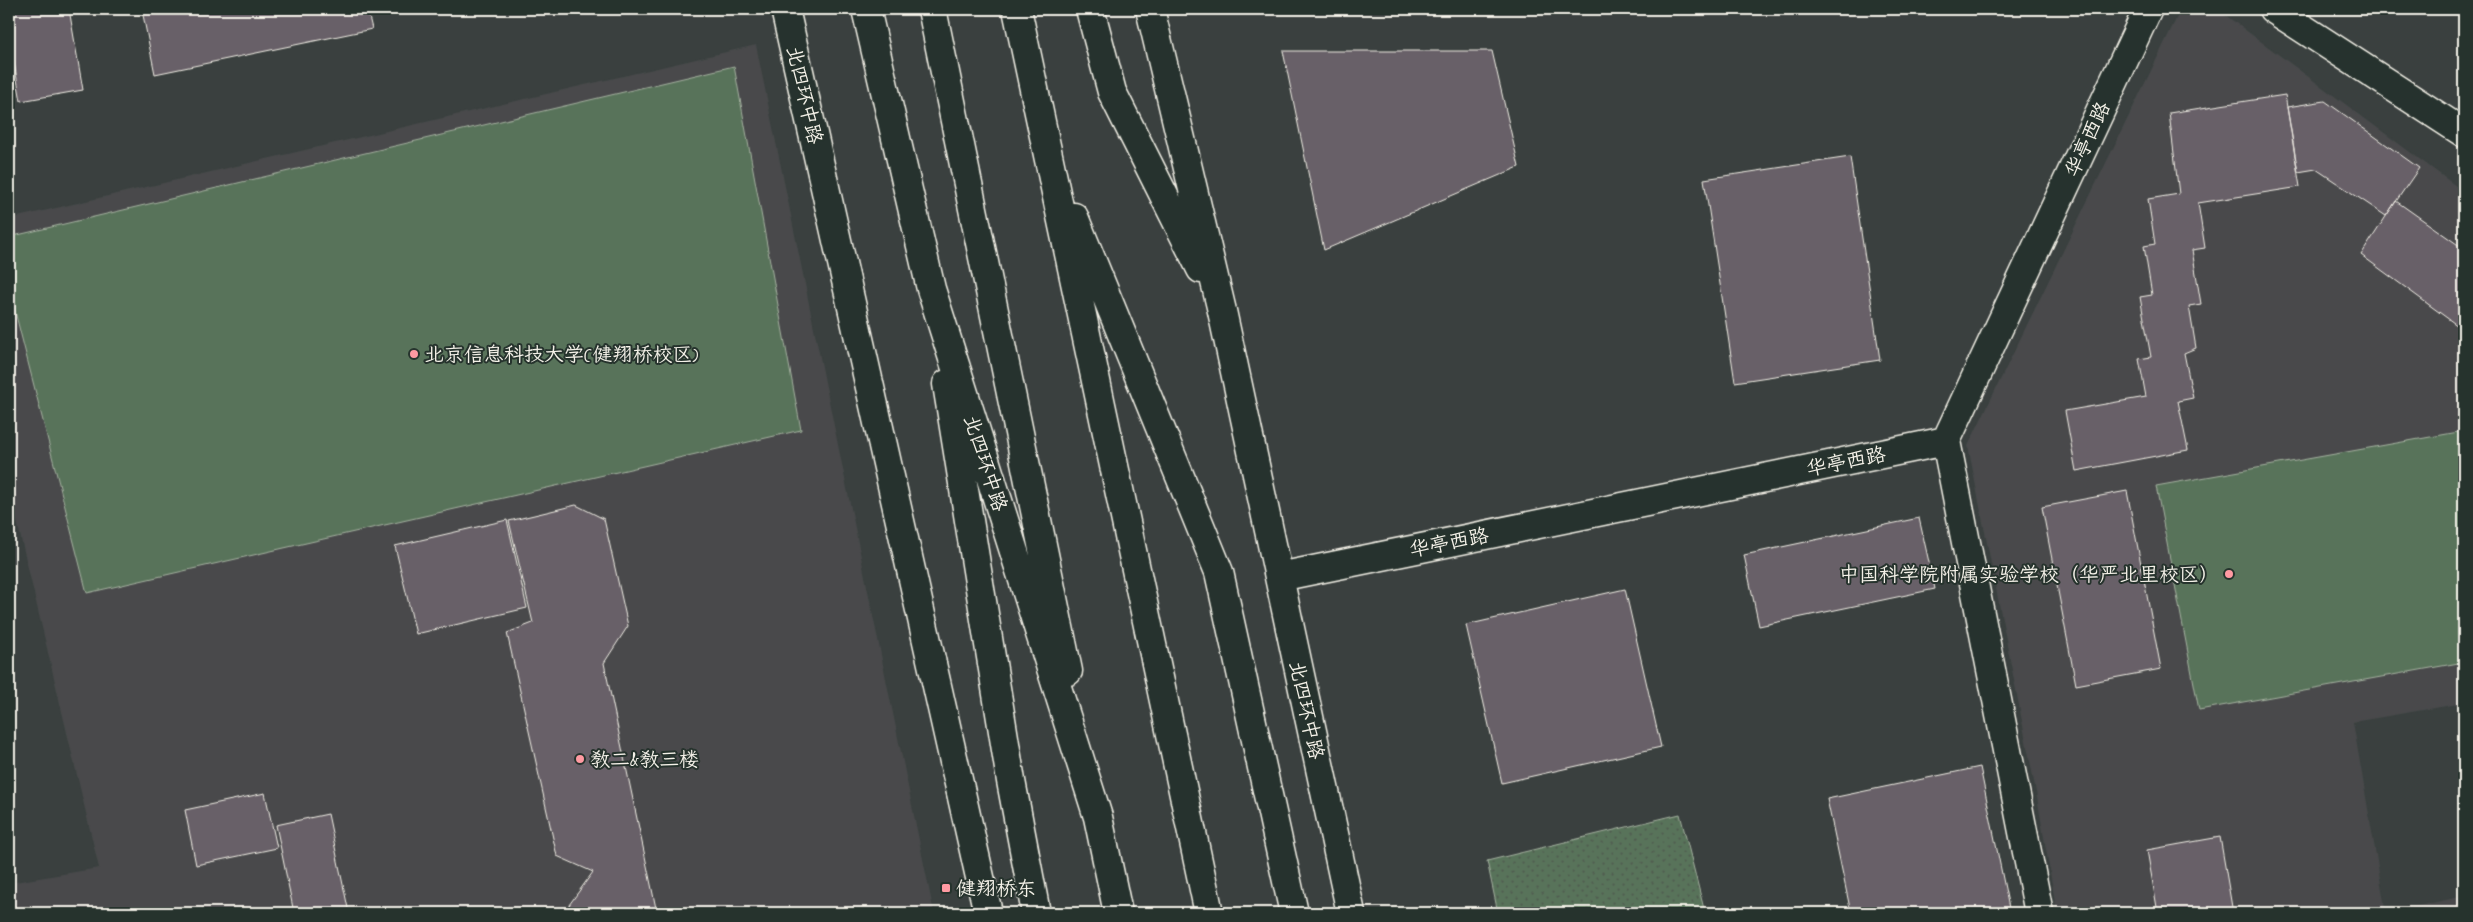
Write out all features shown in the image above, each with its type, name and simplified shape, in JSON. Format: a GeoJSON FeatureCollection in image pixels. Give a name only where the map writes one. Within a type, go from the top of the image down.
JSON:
{"type":"FeatureCollection","features":[{"type":"Feature","properties":{"kind":"main road","name":"北四环中路"},"geometry":{"type":"LineString","coordinates":[[785,9],[988,913]]}},
{"type":"Feature","properties":{"kind":"main road","name":"北四环中路"},"geometry":{"type":"LineString","coordinates":[[866,9],[931,289],[1098,817],[1118,913]]}},
{"type":"Feature","properties":{"kind":"main road"},"geometry":{"type":"LineString","coordinates":[[932,9],[1098,817]]}},
{"type":"Feature","properties":{"kind":"main road"},"geometry":{"type":"LineString","coordinates":[[1017,9],[1209,913]]}},
{"type":"Feature","properties":{"kind":"main road"},"geometry":{"type":"LineString","coordinates":[[1090,9],[1112,92],[1222,311]]}},
{"type":"Feature","properties":{"kind":"main road","name":"北四环中路"},"geometry":{"type":"LineString","coordinates":[[1150,9],[1222,311],[1351,913]]}},
{"type":"Feature","properties":{"kind":"main road","name":"华亭西路"},"geometry":{"type":"LineString","coordinates":[[1279,577],[1946,441],[2148,9]]}},
{"type":"Feature","properties":{"kind":"main road"},"geometry":{"type":"LineString","coordinates":[[2273,9],[2464,133]]}},
{"type":"Feature","properties":{"kind":"main road"},"geometry":{"type":"LineString","coordinates":[[1046,151],[1219,572],[1294,913]]}},
{"type":"Feature","properties":{"kind":"main road"},"geometry":{"type":"LineString","coordinates":[[931,289],[1011,781],[1036,913]]}},
{"type":"Feature","properties":{"kind":"main road"},"geometry":{"type":"LineString","coordinates":[[1946,441],[2039,913]]}},
{"type":"Feature","properties":{"kind":"shaded area","name":"中国科学院附属实验学校（华严北里校区）"},"geometry":{"type":"Polygon","coordinates":[[[2181,9],[2217,9],[2464,192],[2464,703],[2353,722],[2386,913],[2057,913],[2037,797],[1968,446],[2181,9]]]}},
{"type":"Feature","properties":{"kind":"shaded area","name":"北京信息科技大学(健翔桥校区)"},"geometry":{"type":"Polygon","coordinates":[[[756,45],[934,913],[9,913],[9,883],[99,868],[9,488],[9,219],[756,45]]]}},
{"type":"Feature","properties":{"kind":"shaded area"},"geometry":{"type":"Polygon","coordinates":[[[2464,896],[2464,913],[2386,913],[2464,896]]]}},
{"type":"Feature","properties":{"kind":"green space"},"geometry":{"type":"Polygon","coordinates":[[[734,66],[801,430],[87,593],[9,288],[9,237],[734,66]]]}},
{"type":"Feature","properties":{"kind":"green space"},"geometry":{"type":"Polygon","coordinates":[[[2464,431],[2464,662],[2199,710],[2156,486],[2464,431]]]}},
{"type":"Feature","properties":{"kind":"green space"},"geometry":{"type":"Polygon","coordinates":[[[1680,814],[1705,913],[1498,913],[1487,861],[1680,814]]]}},
{"type":"Feature","properties":{"kind":"building"},"geometry":{"type":"Polygon","coordinates":[[[9,9],[69,9],[83,90],[21,101],[9,35],[9,9]]]}},
{"type":"Feature","properties":{"kind":"building"},"geometry":{"type":"Polygon","coordinates":[[[367,9],[372,29],[155,74],[142,10],[367,9]]]}},
{"type":"Feature","properties":{"kind":"building"},"geometry":{"type":"Polygon","coordinates":[[[1283,51],[1492,51],[1519,167],[1324,250],[1283,51]]]}},
{"type":"Feature","properties":{"kind":"building"},"geometry":{"type":"Polygon","coordinates":[[[2285,95],[2300,187],[2198,203],[2205,248],[2192,250],[2201,304],[2189,306],[2196,348],[2184,353],[2193,398],[2178,401],[2188,450],[2076,471],[2065,411],[2146,397],[2139,359],[2151,357],[2140,297],[2152,295],[2144,246],[2155,244],[2148,199],[2179,194],[2169,113],[2285,95]]]}},
{"type":"Feature","properties":{"kind":"building"},"geometry":{"type":"Polygon","coordinates":[[[2325,101],[2419,168],[2386,216],[2316,169],[2298,172],[2287,107],[2325,101]]]}},
{"type":"Feature","properties":{"kind":"building"},"geometry":{"type":"Polygon","coordinates":[[[1850,157],[1880,360],[1735,382],[1704,179],[1850,157]]]}},
{"type":"Feature","properties":{"kind":"building"},"geometry":{"type":"Polygon","coordinates":[[[2396,201],[2464,249],[2464,318],[2458,326],[2361,255],[2396,201]]]}},
{"type":"Feature","properties":{"kind":"building"},"geometry":{"type":"Polygon","coordinates":[[[2127,491],[2161,669],[2076,685],[2042,507],[2127,491]]]}},
{"type":"Feature","properties":{"kind":"building","name":"教二&教三楼"},"geometry":{"type":"Polygon","coordinates":[[[576,505],[604,519],[628,626],[604,663],[657,913],[570,913],[569,905],[593,872],[557,856],[507,633],[533,623],[509,521],[576,505]]]}},
{"type":"Feature","properties":{"kind":"building"},"geometry":{"type":"Polygon","coordinates":[[[1919,518],[1935,589],[1759,626],[1744,555],[1919,518]]]}},
{"type":"Feature","properties":{"kind":"building"},"geometry":{"type":"Polygon","coordinates":[[[507,520],[527,608],[416,634],[395,546],[507,520]]]}},
{"type":"Feature","properties":{"kind":"building"},"geometry":{"type":"Polygon","coordinates":[[[1625,589],[1661,747],[1502,783],[1466,625],[1625,589]]]}},
{"type":"Feature","properties":{"kind":"building"},"geometry":{"type":"Polygon","coordinates":[[[1980,767],[2010,913],[1851,913],[1827,799],[1980,767]]]}},
{"type":"Feature","properties":{"kind":"building"},"geometry":{"type":"Polygon","coordinates":[[[265,793],[277,848],[196,865],[185,810],[265,793]]]}},
{"type":"Feature","properties":{"kind":"building"},"geometry":{"type":"Polygon","coordinates":[[[328,814],[349,913],[294,913],[276,825],[328,814]]]}},
{"type":"Feature","properties":{"kind":"building"},"geometry":{"type":"Polygon","coordinates":[[[2220,837],[2233,913],[2158,913],[2147,850],[2220,837]]]}},
{"type":"Feature","properties":{"kind":"place","name":"北京信息科技大学(健翔桥校区)"},"geometry":{"type":"Point","coordinates":[414,354]}},
{"type":"Feature","properties":{"kind":"place","name":"中国科学院附属实验学校（华严北里校区）"},"geometry":{"type":"Point","coordinates":[2229,574]}},
{"type":"Feature","properties":{"kind":"place","name":"教二&教三楼"},"geometry":{"type":"Point","coordinates":[580,759]}},
{"type":"Feature","properties":{"kind":"place","name":"健翔桥东"},"geometry":{"type":"Point","coordinates":[946,888]}}]}
